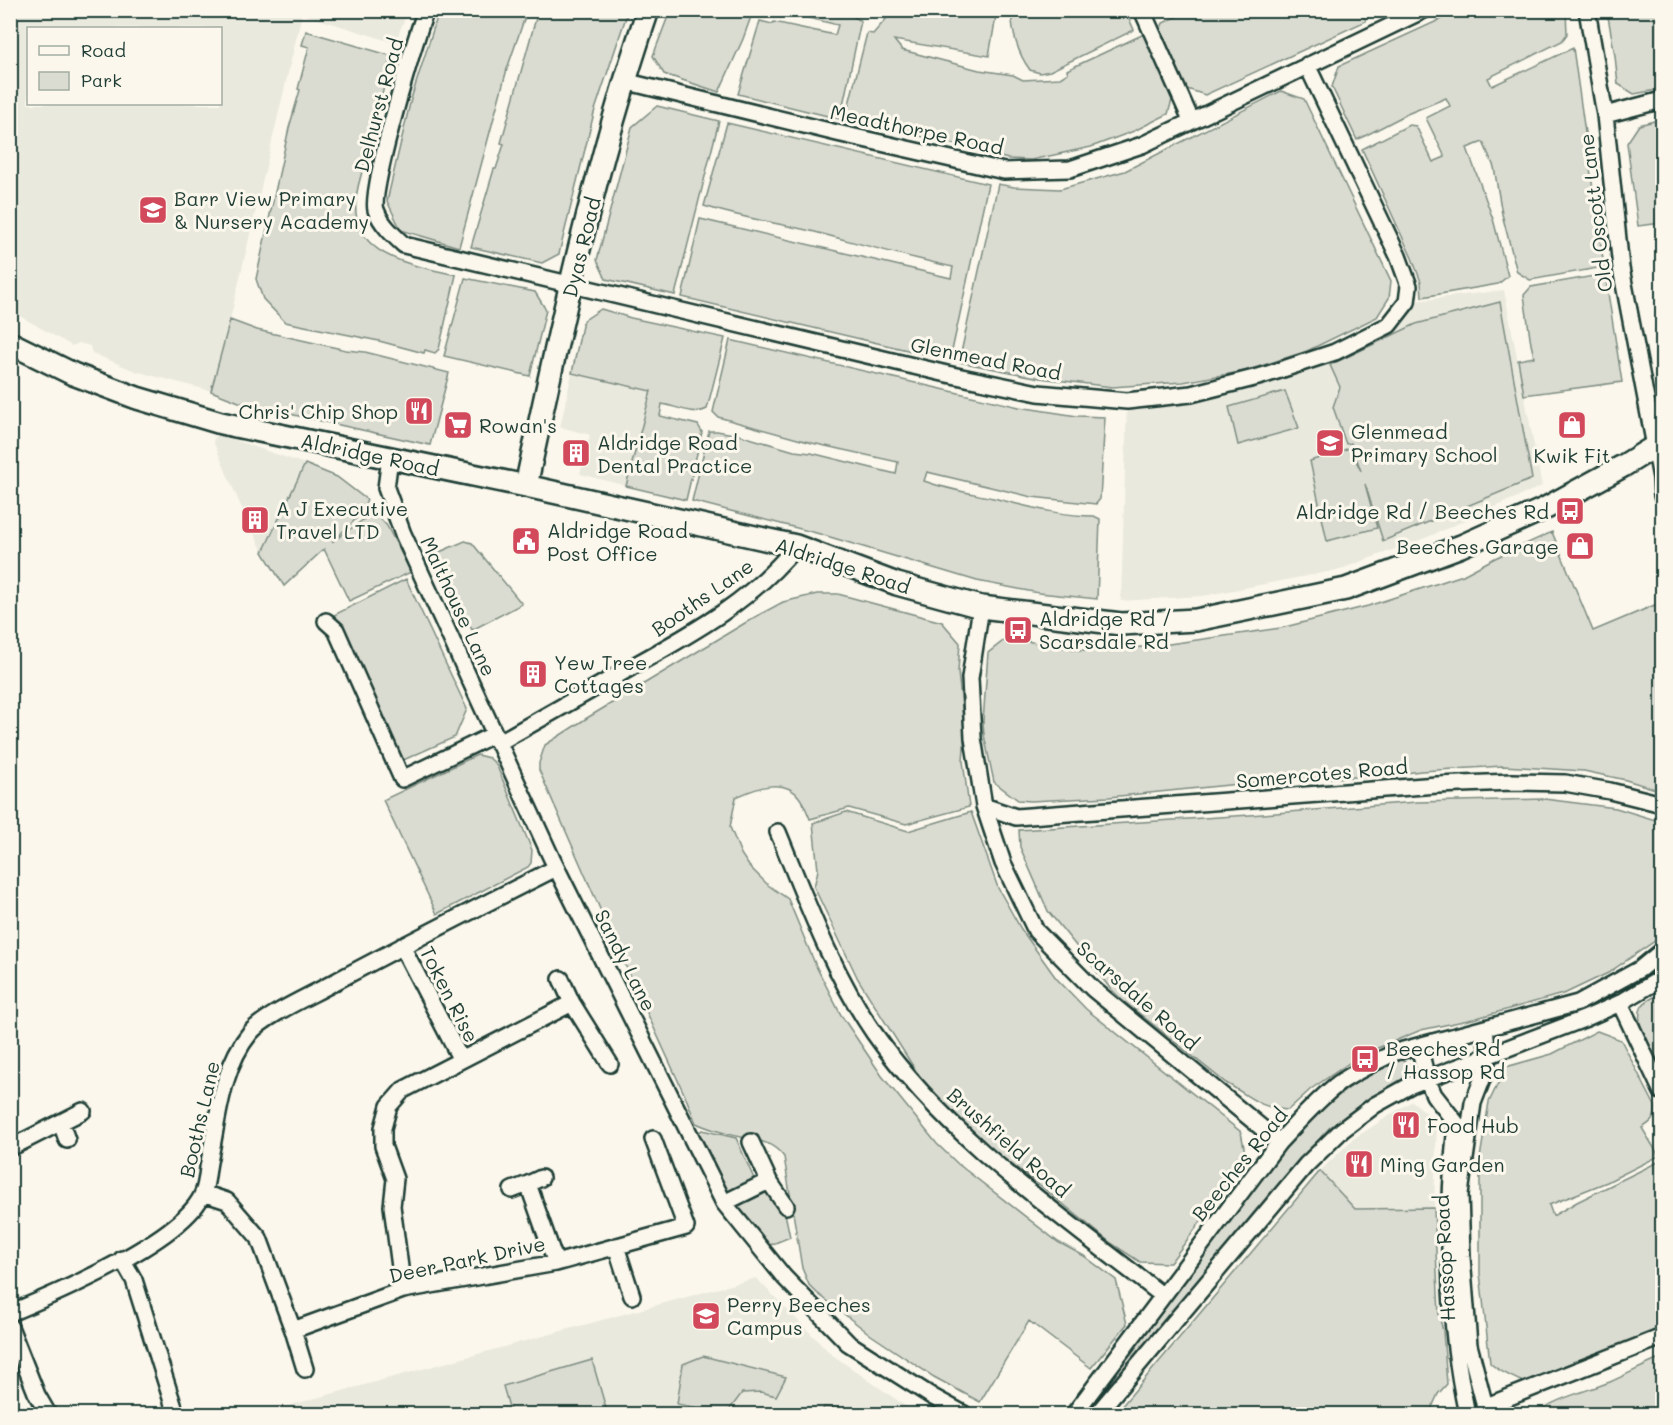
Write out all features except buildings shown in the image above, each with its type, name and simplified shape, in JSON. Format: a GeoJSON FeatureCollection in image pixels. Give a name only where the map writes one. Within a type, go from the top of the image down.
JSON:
{"type":"FeatureCollection","features":[{"type":"Feature","properties":{"kind":"street","name":"Delhurst Road"},"geometry":{"type":"LineString","coordinates":[[426,10],[381,163],[375,208],[387,229],[404,245],[570,285]]}},
{"type":"Feature","properties":{"kind":"street","name":"Dyas Road"},"geometry":{"type":"LineString","coordinates":[[526,486],[570,285],[624,81],[648,10]]}},
{"type":"Feature","properties":{"kind":"street"},"geometry":{"type":"LineString","coordinates":[[1142,10],[1191,120]]}},
{"type":"Feature","properties":{"kind":"street","name":"Meadthorpe Road"},"geometry":{"type":"LineString","coordinates":[[624,81],[1004,171],[1070,169],[1142,145],[1424,10]]}},
{"type":"Feature","properties":{"kind":"street","name":"Old Oscott Lane"},"geometry":{"type":"LineString","coordinates":[[1587,10],[1605,115],[1621,268],[1660,447]]}},
{"type":"Feature","properties":{"kind":"street","name":"Glenmead Road"},"geometry":{"type":"LineString","coordinates":[[570,285],[947,374],[1038,393],[1127,401],[1191,394],[1262,376],[1335,352],[1389,324],[1407,302],[1409,286],[1398,256],[1307,65]]}},
{"type":"Feature","properties":{"kind":"street"},"geometry":{"type":"LineString","coordinates":[[1605,115],[1662,100]]}},
{"type":"Feature","properties":{"kind":"street","name":"Aldridge Road"},"geometry":{"type":"LineString","coordinates":[[10,343],[73,374],[137,398],[221,423],[526,486],[796,546],[897,584],[981,607],[1121,624],[1196,620],[1346,589],[1461,546],[1546,508],[1660,447]]}},
{"type":"Feature","properties":{"kind":"street"},"geometry":{"type":"LineString","coordinates":[[1660,447],[1662,496]]}},
{"type":"Feature","properties":{"kind":"street","name":"Malthouse Lane"},"geometry":{"type":"LineString","coordinates":[[390,458],[386,488],[403,534],[496,739]]}},
{"type":"Feature","properties":{"kind":"street","name":"Booths Lane"},"geometry":{"type":"LineString","coordinates":[[326,621],[336,630],[402,779],[496,739],[685,637],[747,597],[779,567],[796,546]]}},
{"type":"Feature","properties":{"kind":"street","name":"Scarsdale Road"},"geometry":{"type":"LineString","coordinates":[[981,607],[970,678],[973,738],[984,806],[1003,863],[1036,931],[1092,989],[1279,1142]]}},
{"type":"Feature","properties":{"kind":"street","name":"Sandy Lane"},"geometry":{"type":"LineString","coordinates":[[496,739],[556,868],[724,1203],[784,1277],[848,1343],[933,1398],[964,1414]]}},
{"type":"Feature","properties":{"kind":"street","name":"Somercotes Road"},"geometry":{"type":"LineString","coordinates":[[984,806],[1016,817],[1437,784],[1512,782],[1566,783],[1662,804]]}},
{"type":"Feature","properties":{"kind":"street","name":"Brushfield Road"},"geometry":{"type":"LineString","coordinates":[[778,832],[827,951],[874,1032],[917,1088],[970,1141],[1028,1190],[1163,1296]]}},
{"type":"Feature","properties":{"kind":"street","name":"Booths Lane"},"geometry":{"type":"LineString","coordinates":[[10,1313],[76,1286],[159,1238],[192,1212],[203,1193],[224,1089],[235,1057],[250,1032],[277,1013],[402,946],[556,868]]}},
{"type":"Feature","properties":{"kind":"street","name":"Token Rise"},"geometry":{"type":"LineString","coordinates":[[402,946],[461,1060]]}},
{"type":"Feature","properties":{"kind":"street","name":"Beeches Road"},"geometry":{"type":"LineString","coordinates":[[1074,1414],[1279,1142],[1313,1106],[1339,1083],[1387,1057],[1419,1046],[1578,1003],[1640,969],[1662,951]]}},
{"type":"Feature","properties":{"kind":"street"},"geometry":{"type":"LineString","coordinates":[[1097,1414],[1306,1165],[1342,1130],[1375,1104],[1411,1085],[1584,1020],[1620,1003],[1662,978]]}},
{"type":"Feature","properties":{"kind":"street"},"geometry":{"type":"LineString","coordinates":[[561,979],[572,1003],[610,1064]]}},
{"type":"Feature","properties":{"kind":"street"},"geometry":{"type":"LineString","coordinates":[[403,1290],[392,1206],[395,1179],[383,1146],[383,1128],[389,1106],[403,1090],[572,1003]]}},
{"type":"Feature","properties":{"kind":"street"},"geometry":{"type":"LineString","coordinates":[[1620,1003],[1662,1092]]}},
{"type":"Feature","properties":{"kind":"street","name":"Hassop Road"},"geometry":{"type":"LineString","coordinates":[[1485,1029],[1488,1057],[1473,1103],[1460,1194],[1469,1345],[1486,1411]]}},
{"type":"Feature","properties":{"kind":"street","name":"Hassop Road"},"geometry":{"type":"LineString","coordinates":[[1419,1046],[1427,1079],[1434,1095],[1456,1123],[1450,1193],[1449,1266],[1455,1351],[1467,1414]]}},
{"type":"Feature","properties":{"kind":"street"},"geometry":{"type":"LineString","coordinates":[[10,1148],[83,1112]]}},
{"type":"Feature","properties":{"kind":"street"},"geometry":{"type":"LineString","coordinates":[[62,1123],[67,1140]]}},
{"type":"Feature","properties":{"kind":"street","name":"Deer Park Drive"},"geometry":{"type":"LineString","coordinates":[[293,1330],[403,1290],[556,1263],[686,1227],[653,1138]]}},
{"type":"Feature","properties":{"kind":"street"},"geometry":{"type":"LineString","coordinates":[[751,1142],[769,1181],[786,1206]]}},
{"type":"Feature","properties":{"kind":"street"},"geometry":{"type":"LineString","coordinates":[[512,1190],[535,1181],[556,1263]]}},
{"type":"Feature","properties":{"kind":"street"},"geometry":{"type":"LineString","coordinates":[[724,1203],[769,1181]]}},
{"type":"Feature","properties":{"kind":"street"},"geometry":{"type":"LineString","coordinates":[[203,1193],[227,1201],[259,1238],[293,1330],[304,1368]]}},
{"type":"Feature","properties":{"kind":"street"},"geometry":{"type":"LineString","coordinates":[[616,1246],[632,1296]]}},
{"type":"Feature","properties":{"kind":"street"},"geometry":{"type":"LineString","coordinates":[[122,1259],[134,1280],[176,1414]]}},
{"type":"Feature","properties":{"kind":"street"},"geometry":{"type":"LineString","coordinates":[[10,1327],[37,1395],[48,1414]]}},
{"type":"Feature","properties":{"kind":"street"},"geometry":{"type":"LineString","coordinates":[[1486,1411],[1662,1337]]}},
{"type":"Feature","properties":{"kind":"shaded area","name":"Barr View Primary & Nursery Academy"},"geometry":{"type":"Polygon","coordinates":[[[10,11],[408,11],[395,43],[302,14],[230,320],[211,391],[135,371],[92,353],[90,346],[79,343],[72,346],[11,311],[10,11]]]}},
{"type":"Feature","properties":{"kind":"shaded area","name":"Glenmead Primary School"},"geometry":{"type":"Polygon","coordinates":[[[1504,290],[1542,486],[1428,537],[1338,570],[1203,596],[1121,601],[1127,401],[1262,376],[1389,325],[1407,302],[1504,290]]]}},
{"type":"Feature","properties":{"kind":"shaded area"},"geometry":{"type":"Polygon","coordinates":[[[572,373],[651,391],[626,486],[580,474],[590,435],[560,427],[572,373]]]}},
{"type":"Feature","properties":{"kind":"shaded area"},"geometry":{"type":"Polygon","coordinates":[[[217,434],[305,464],[263,552],[213,441],[217,434]]]}},
{"type":"Feature","properties":{"kind":"shaded area"},"geometry":{"type":"Polygon","coordinates":[[[1412,1101],[1437,1121],[1434,1208],[1355,1209],[1320,1171],[1353,1139],[1412,1101]]]}},
{"type":"Feature","properties":{"kind":"shaded area","name":"Perry Beeches Campus"},"geometry":{"type":"Polygon","coordinates":[[[756,1278],[831,1354],[917,1414],[278,1414],[276,1409],[756,1278]]]}},
{"type":"Feature","properties":{"kind":"green space"},"geometry":{"type":"Polygon","coordinates":[[[1461,10],[1566,11],[1567,34],[1562,41],[1488,78],[1492,86],[1573,48],[1604,267],[1530,280],[1517,272],[1502,214],[1494,167],[1483,142],[1467,148],[1493,219],[1508,276],[1498,284],[1422,297],[1421,282],[1412,258],[1362,149],[1409,125],[1416,126],[1433,162],[1445,157],[1426,118],[1450,106],[1446,98],[1407,114],[1357,140],[1332,87],[1339,66],[1461,10]]]}},
{"type":"Feature","properties":{"kind":"green space"},"geometry":{"type":"Polygon","coordinates":[[[439,11],[527,11],[507,69],[459,247],[401,230],[387,201],[411,99],[439,11]]]}},
{"type":"Feature","properties":{"kind":"green space"},"geometry":{"type":"Polygon","coordinates":[[[538,11],[628,11],[594,113],[559,254],[542,263],[471,247],[494,169],[496,169],[504,144],[501,143],[538,11]]]}},
{"type":"Feature","properties":{"kind":"green space"},"geometry":{"type":"Polygon","coordinates":[[[670,11],[753,11],[719,92],[664,74],[653,56],[670,11]]]}},
{"type":"Feature","properties":{"kind":"green space"},"geometry":{"type":"Polygon","coordinates":[[[780,11],[849,11],[861,21],[840,119],[738,94],[760,21],[835,35],[838,25],[780,11]]]}},
{"type":"Feature","properties":{"kind":"green space"},"geometry":{"type":"Polygon","coordinates":[[[893,11],[997,11],[989,56],[894,40],[902,50],[979,70],[1013,75],[1023,80],[1060,78],[1068,73],[1067,70],[1144,34],[1174,93],[1168,114],[1134,131],[1091,147],[1031,160],[1008,159],[934,139],[845,120],[867,33],[873,34],[893,11]]]}},
{"type":"Feature","properties":{"kind":"green space"},"geometry":{"type":"Polygon","coordinates":[[[1012,11],[1122,11],[1127,14],[1134,30],[1050,71],[1040,73],[1030,70],[1022,57],[1014,34],[1012,11]]]}},
{"type":"Feature","properties":{"kind":"green space"},"geometry":{"type":"Polygon","coordinates":[[[1189,11],[1361,11],[1366,21],[1205,95],[1181,87],[1159,34],[1163,23],[1189,11]]]}},
{"type":"Feature","properties":{"kind":"green space"},"geometry":{"type":"Polygon","coordinates":[[[1607,11],[1662,11],[1662,89],[1634,94],[1618,84],[1607,11]]]}},
{"type":"Feature","properties":{"kind":"green space"},"geometry":{"type":"Polygon","coordinates":[[[306,31],[392,56],[358,187],[356,210],[360,228],[369,242],[383,252],[418,266],[456,275],[439,349],[435,353],[425,350],[424,353],[379,341],[285,322],[263,299],[256,279],[309,47],[302,45],[306,31]]]}},
{"type":"Feature","properties":{"kind":"green space"},"geometry":{"type":"Polygon","coordinates":[[[1281,91],[1304,99],[1391,281],[1389,298],[1377,317],[1307,351],[1245,371],[1183,382],[1112,387],[1040,378],[959,362],[998,184],[1060,189],[1125,171],[1281,91]]]}},
{"type":"Feature","properties":{"kind":"green space"},"geometry":{"type":"Polygon","coordinates":[[[657,106],[719,121],[675,295],[606,279],[597,260],[632,127],[657,106]]]}},
{"type":"Feature","properties":{"kind":"green space"},"geometry":{"type":"Polygon","coordinates":[[[1662,119],[1662,223],[1638,226],[1627,143],[1639,125],[1662,119]]]}},
{"type":"Feature","properties":{"kind":"green space"},"geometry":{"type":"Polygon","coordinates":[[[727,123],[988,184],[950,360],[682,297],[700,219],[951,278],[953,267],[704,206],[727,123]]]}},
{"type":"Feature","properties":{"kind":"green space"},"geometry":{"type":"Polygon","coordinates":[[[1605,274],[1622,382],[1524,395],[1518,360],[1534,357],[1524,295],[1531,287],[1605,274]]]}},
{"type":"Feature","properties":{"kind":"green space"},"geometry":{"type":"Polygon","coordinates":[[[465,278],[535,292],[546,310],[530,376],[444,356],[465,278]]]}},
{"type":"Feature","properties":{"kind":"green space"},"geometry":{"type":"Polygon","coordinates":[[[1500,302],[1532,479],[1383,541],[1365,484],[1377,528],[1327,541],[1310,461],[1350,448],[1361,471],[1351,443],[1346,444],[1333,407],[1340,387],[1330,365],[1416,324],[1500,302]]]}},
{"type":"Feature","properties":{"kind":"green space"},"geometry":{"type":"Polygon","coordinates":[[[601,309],[631,318],[725,338],[707,409],[691,411],[662,404],[660,416],[698,425],[702,432],[686,500],[626,486],[651,391],[572,373],[583,321],[601,309]]]}},
{"type":"Feature","properties":{"kind":"green space"},"geometry":{"type":"Polygon","coordinates":[[[230,320],[257,330],[346,350],[365,352],[449,373],[430,445],[258,407],[211,391],[230,320]]]}},
{"type":"Feature","properties":{"kind":"green space"},"geometry":{"type":"Polygon","coordinates":[[[730,340],[1019,407],[1077,416],[1105,417],[1100,499],[1096,504],[1032,497],[927,472],[924,481],[949,489],[1043,510],[1094,516],[1100,519],[1097,599],[1039,593],[977,581],[820,534],[692,501],[709,431],[739,435],[794,451],[896,474],[898,462],[812,443],[718,417],[713,412],[730,340]]]}},
{"type":"Feature","properties":{"kind":"green space"},"geometry":{"type":"Polygon","coordinates":[[[1285,391],[1299,428],[1238,445],[1229,407],[1285,391]]]}},
{"type":"Feature","properties":{"kind":"green space"},"geometry":{"type":"Polygon","coordinates":[[[305,464],[337,477],[367,500],[357,518],[332,542],[374,512],[387,526],[411,572],[349,601],[324,549],[284,586],[263,552],[305,464]]]}},
{"type":"Feature","properties":{"kind":"green space"},"geometry":{"type":"Polygon","coordinates":[[[1552,532],[1593,631],[1662,602],[1662,791],[1584,771],[1503,766],[1382,776],[1279,780],[1109,797],[1031,801],[1018,800],[994,782],[983,722],[988,653],[1007,638],[1079,650],[1106,650],[1155,646],[1281,628],[1368,606],[1463,575],[1552,532]]]}},
{"type":"Feature","properties":{"kind":"green space"},"geometry":{"type":"Polygon","coordinates":[[[465,541],[472,543],[522,604],[472,630],[435,554],[465,541]]]}},
{"type":"Feature","properties":{"kind":"green space"},"geometry":{"type":"Polygon","coordinates":[[[406,579],[467,709],[455,737],[399,762],[334,615],[406,579]]]}},
{"type":"Feature","properties":{"kind":"green space"},"geometry":{"type":"Polygon","coordinates":[[[817,594],[838,594],[942,622],[960,643],[958,672],[965,734],[963,761],[969,807],[906,824],[849,808],[810,819],[799,797],[793,791],[785,787],[769,786],[736,797],[730,827],[741,854],[749,866],[768,885],[788,899],[816,966],[841,1015],[882,1076],[937,1144],[958,1164],[1058,1242],[1084,1256],[1116,1280],[1127,1324],[1091,1368],[1029,1321],[980,1402],[934,1377],[871,1335],[809,1285],[802,1268],[784,1157],[767,1143],[723,1133],[696,1123],[539,770],[545,745],[587,718],[755,617],[783,602],[817,594]]]}},
{"type":"Feature","properties":{"kind":"green space"},"geometry":{"type":"Polygon","coordinates":[[[477,755],[489,758],[496,764],[532,850],[531,863],[528,867],[437,914],[383,800],[477,755]]]}},
{"type":"Feature","properties":{"kind":"green space"},"geometry":{"type":"Polygon","coordinates":[[[1544,799],[1616,808],[1662,822],[1662,936],[1608,973],[1566,993],[1473,1019],[1421,1030],[1361,1055],[1311,1089],[1288,1110],[1269,1107],[1255,1101],[1226,1083],[1121,999],[1048,911],[1020,847],[1019,830],[1417,802],[1544,799]]]}},
{"type":"Feature","properties":{"kind":"green space"},"geometry":{"type":"Polygon","coordinates":[[[846,812],[908,831],[971,812],[998,888],[1021,929],[1056,978],[1086,1009],[1241,1132],[1246,1158],[1242,1166],[1170,1263],[1140,1262],[1111,1243],[982,1142],[921,1079],[858,979],[814,887],[818,870],[813,823],[846,812]]]}},
{"type":"Feature","properties":{"kind":"green space"},"geometry":{"type":"Polygon","coordinates":[[[1662,993],[1662,1062],[1652,1053],[1644,1037],[1640,1012],[1644,1004],[1662,993]]]}},
{"type":"Feature","properties":{"kind":"green space"},"geometry":{"type":"Polygon","coordinates":[[[1597,1031],[1621,1040],[1655,1106],[1653,1119],[1642,1128],[1659,1156],[1607,1182],[1549,1205],[1553,1216],[1662,1160],[1662,1328],[1523,1382],[1490,1363],[1480,1273],[1480,1158],[1489,1102],[1506,1067],[1552,1054],[1597,1031]]]}},
{"type":"Feature","properties":{"kind":"green space"},"geometry":{"type":"Polygon","coordinates":[[[1401,1060],[1409,1064],[1409,1075],[1361,1104],[1329,1128],[1221,1253],[1088,1414],[1081,1414],[1264,1171],[1321,1109],[1365,1076],[1401,1060]]]}},
{"type":"Feature","properties":{"kind":"green space"},"geometry":{"type":"Polygon","coordinates":[[[702,1130],[736,1138],[755,1181],[726,1192],[695,1134],[702,1130]]]}},
{"type":"Feature","properties":{"kind":"green space"},"geometry":{"type":"Polygon","coordinates":[[[1320,1171],[1355,1209],[1434,1208],[1439,1315],[1443,1331],[1447,1384],[1438,1394],[1429,1414],[1115,1414],[1320,1171]]]}},
{"type":"Feature","properties":{"kind":"green space"},"geometry":{"type":"Polygon","coordinates":[[[756,1191],[767,1193],[778,1210],[785,1213],[790,1237],[765,1247],[734,1204],[756,1191]]]}},
{"type":"Feature","properties":{"kind":"green space"},"geometry":{"type":"Polygon","coordinates":[[[703,1356],[786,1377],[776,1396],[761,1392],[742,1393],[727,1413],[677,1404],[683,1364],[703,1356]]]}},
{"type":"Feature","properties":{"kind":"green space"},"geometry":{"type":"Polygon","coordinates":[[[1662,1358],[1662,1414],[1537,1414],[1550,1404],[1610,1382],[1662,1358]]]}},
{"type":"Feature","properties":{"kind":"green space"},"geometry":{"type":"Polygon","coordinates":[[[592,1360],[607,1412],[598,1414],[511,1414],[503,1386],[592,1360]]]}},
{"type":"Feature","properties":{"kind":"green space"},"geometry":{"type":"Polygon","coordinates":[[[824,1407],[861,1411],[867,1414],[821,1414],[824,1407]]]}},
{"type":"Feature","properties":{"kind":"place","name":"Barr View Primary & Nursery Academy"},"geometry":{"type":"Point","coordinates":[153,210]}},
{"type":"Feature","properties":{"kind":"place","name":"Chris' Chip Shop"},"geometry":{"type":"Point","coordinates":[419,411]}},
{"type":"Feature","properties":{"kind":"place","name":"Rowan's"},"geometry":{"type":"Point","coordinates":[458,425]}},
{"type":"Feature","properties":{"kind":"place","name":"Kwik Fit"},"geometry":{"type":"Point","coordinates":[1572,425]}},
{"type":"Feature","properties":{"kind":"place","name":"Glenmead Primary School"},"geometry":{"type":"Point","coordinates":[1330,443]}},
{"type":"Feature","properties":{"kind":"place","name":"Aldridge Road Dental Practice"},"geometry":{"type":"Point","coordinates":[576,453]}},
{"type":"Feature","properties":{"kind":"place","name":"Aldridge Rd / Beeches Rd"},"geometry":{"type":"Point","coordinates":[1570,511]}},
{"type":"Feature","properties":{"kind":"place","name":"A J Executive Travel LTD"},"geometry":{"type":"Point","coordinates":[255,520]}},
{"type":"Feature","properties":{"kind":"place","name":"Aldridge Road Post Office"},"geometry":{"type":"Point","coordinates":[526,541]}},
{"type":"Feature","properties":{"kind":"place","name":"Beeches Garage"},"geometry":{"type":"Point","coordinates":[1580,546]}},
{"type":"Feature","properties":{"kind":"place","name":"Aldridge Rd / Scarsdale Rd"},"geometry":{"type":"Point","coordinates":[1018,630]}},
{"type":"Feature","properties":{"kind":"place","name":"Yew Tree Cottages"},"geometry":{"type":"Point","coordinates":[533,674]}},
{"type":"Feature","properties":{"kind":"place","name":"Beeches Rd / Hassop Rd"},"geometry":{"type":"Point","coordinates":[1365,1059]}},
{"type":"Feature","properties":{"kind":"place","name":"Food Hub"},"geometry":{"type":"Point","coordinates":[1406,1125]}},
{"type":"Feature","properties":{"kind":"place","name":"Ming Garden"},"geometry":{"type":"Point","coordinates":[1359,1164]}},
{"type":"Feature","properties":{"kind":"place","name":"Perry Beeches Campus"},"geometry":{"type":"Point","coordinates":[706,1316]}}]}
